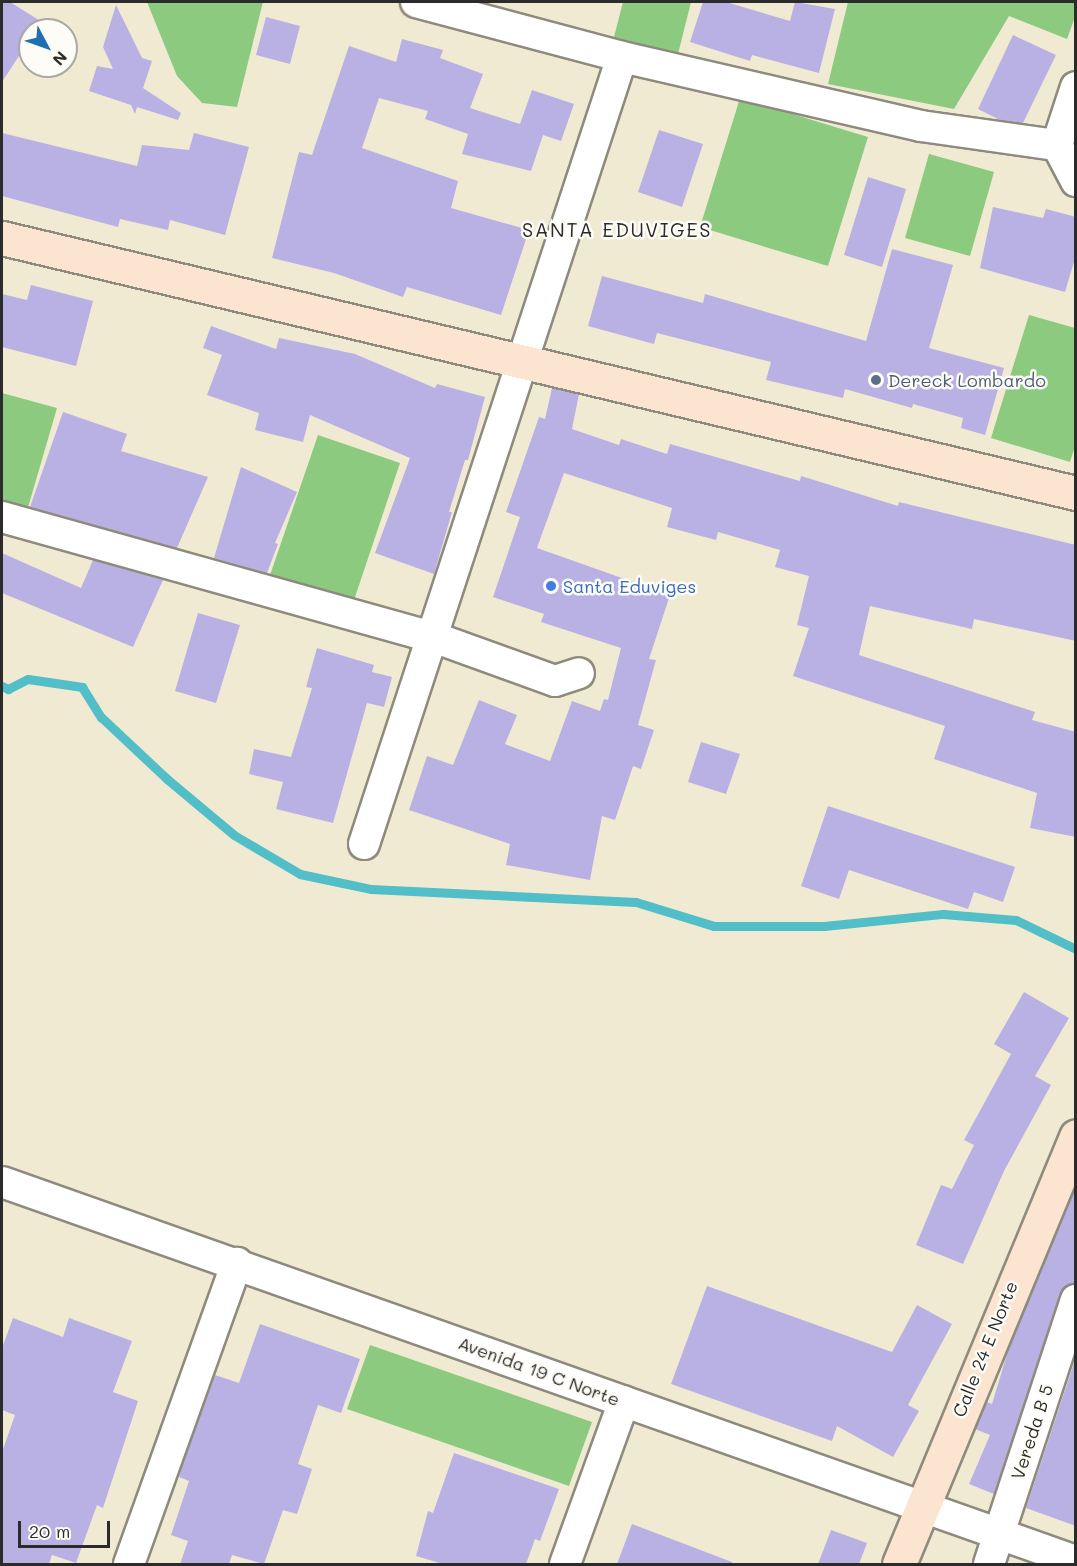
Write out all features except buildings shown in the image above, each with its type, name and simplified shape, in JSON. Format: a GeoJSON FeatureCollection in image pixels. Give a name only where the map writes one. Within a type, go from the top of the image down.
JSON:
{"type":"FeatureCollection","features":[{"type":"Feature","properties":{"kind":"street"},"geometry":{"type":"LineString","coordinates":[[416,2],[622,57],[921,126],[1057,145]]}},
{"type":"Feature","properties":{"kind":"street"},"geometry":{"type":"LineString","coordinates":[[364,844],[622,57]]}},
{"type":"Feature","properties":{"kind":"street"},"geometry":{"type":"LineString","coordinates":[[1076,87],[1057,145],[1076,181]]}},
{"type":"Feature","properties":{"kind":"street"},"geometry":{"type":"LineString","coordinates":[[2,238],[524,360],[1076,493]]}},
{"type":"Feature","properties":{"kind":"street"},"geometry":{"type":"LineString","coordinates":[[2,517],[433,637],[555,681],[579,672]]}},
{"type":"Feature","properties":{"kind":"street","name":"Calle 24 E Norte"},"geometry":{"type":"LineString","coordinates":[[899,1564],[1076,1136]]}},
{"type":"Feature","properties":{"kind":"street","name":"Avenida 19 C Norte"},"geometry":{"type":"LineString","coordinates":[[2,1182],[237,1263],[1076,1561]]}},
{"type":"Feature","properties":{"kind":"street"},"geometry":{"type":"LineString","coordinates":[[129,1564],[237,1263]]}},
{"type":"Feature","properties":{"kind":"street","name":"Vereda B 5"},"geometry":{"type":"LineString","coordinates":[[989,1564],[1076,1300]]}},
{"type":"Feature","properties":{"kind":"street"},"geometry":{"type":"LineString","coordinates":[[565,1564],[624,1401]]}},
{"type":"Feature","properties":{"kind":"green space"},"geometry":{"type":"Polygon","coordinates":[[[147,2],[263,2],[237,107],[202,103],[177,76],[147,2]]]}},
{"type":"Feature","properties":{"kind":"green space"},"geometry":{"type":"Polygon","coordinates":[[[623,2],[691,2],[678,54],[614,37],[623,2]]]}},
{"type":"Feature","properties":{"kind":"green space"},"geometry":{"type":"Polygon","coordinates":[[[848,2],[1075,2],[1075,17],[1067,39],[1009,16],[954,109],[828,84],[848,2]]]}},
{"type":"Feature","properties":{"kind":"green space"},"geometry":{"type":"Polygon","coordinates":[[[740,98],[868,137],[828,266],[700,227],[740,98]]]}},
{"type":"Feature","properties":{"kind":"green space"},"geometry":{"type":"Polygon","coordinates":[[[929,154],[994,172],[970,256],[905,238],[929,154]]]}},
{"type":"Feature","properties":{"kind":"green space"},"geometry":{"type":"Polygon","coordinates":[[[1029,315],[1075,328],[1076,443],[1070,462],[991,438],[1029,315]]]}},
{"type":"Feature","properties":{"kind":"green space"},"geometry":{"type":"Polygon","coordinates":[[[2,393],[57,408],[27,511],[2,504],[2,393]]]}},
{"type":"Feature","properties":{"kind":"green space"},"geometry":{"type":"Polygon","coordinates":[[[318,435],[400,463],[350,612],[267,584],[318,435]]]}},
{"type":"Feature","properties":{"kind":"green space"},"geometry":{"type":"Polygon","coordinates":[[[370,1345],[592,1422],[569,1486],[347,1409],[370,1345]]]}},
{"type":"Feature","properties":{"kind":"waterway"},"geometry":{"type":"LineString","coordinates":[[2,686],[8,689],[28,679],[82,687],[101,717],[167,779],[234,835],[300,874],[371,889],[636,902],[714,926],[824,926],[943,914],[1016,920],[1076,949]]}},
{"type":"Feature","properties":{"kind":"place","name":"Dereck Lombardo"},"geometry":{"type":"Point","coordinates":[876,380]}},
{"type":"Feature","properties":{"kind":"place","name":"Santa Eduviges"},"geometry":{"type":"Point","coordinates":[551,586]}},
{"type":"Feature","properties":{"kind":"district","name":"SANTA EDUVIGES"},"geometry":{"type":"Point","coordinates":[617,229]}}]}
